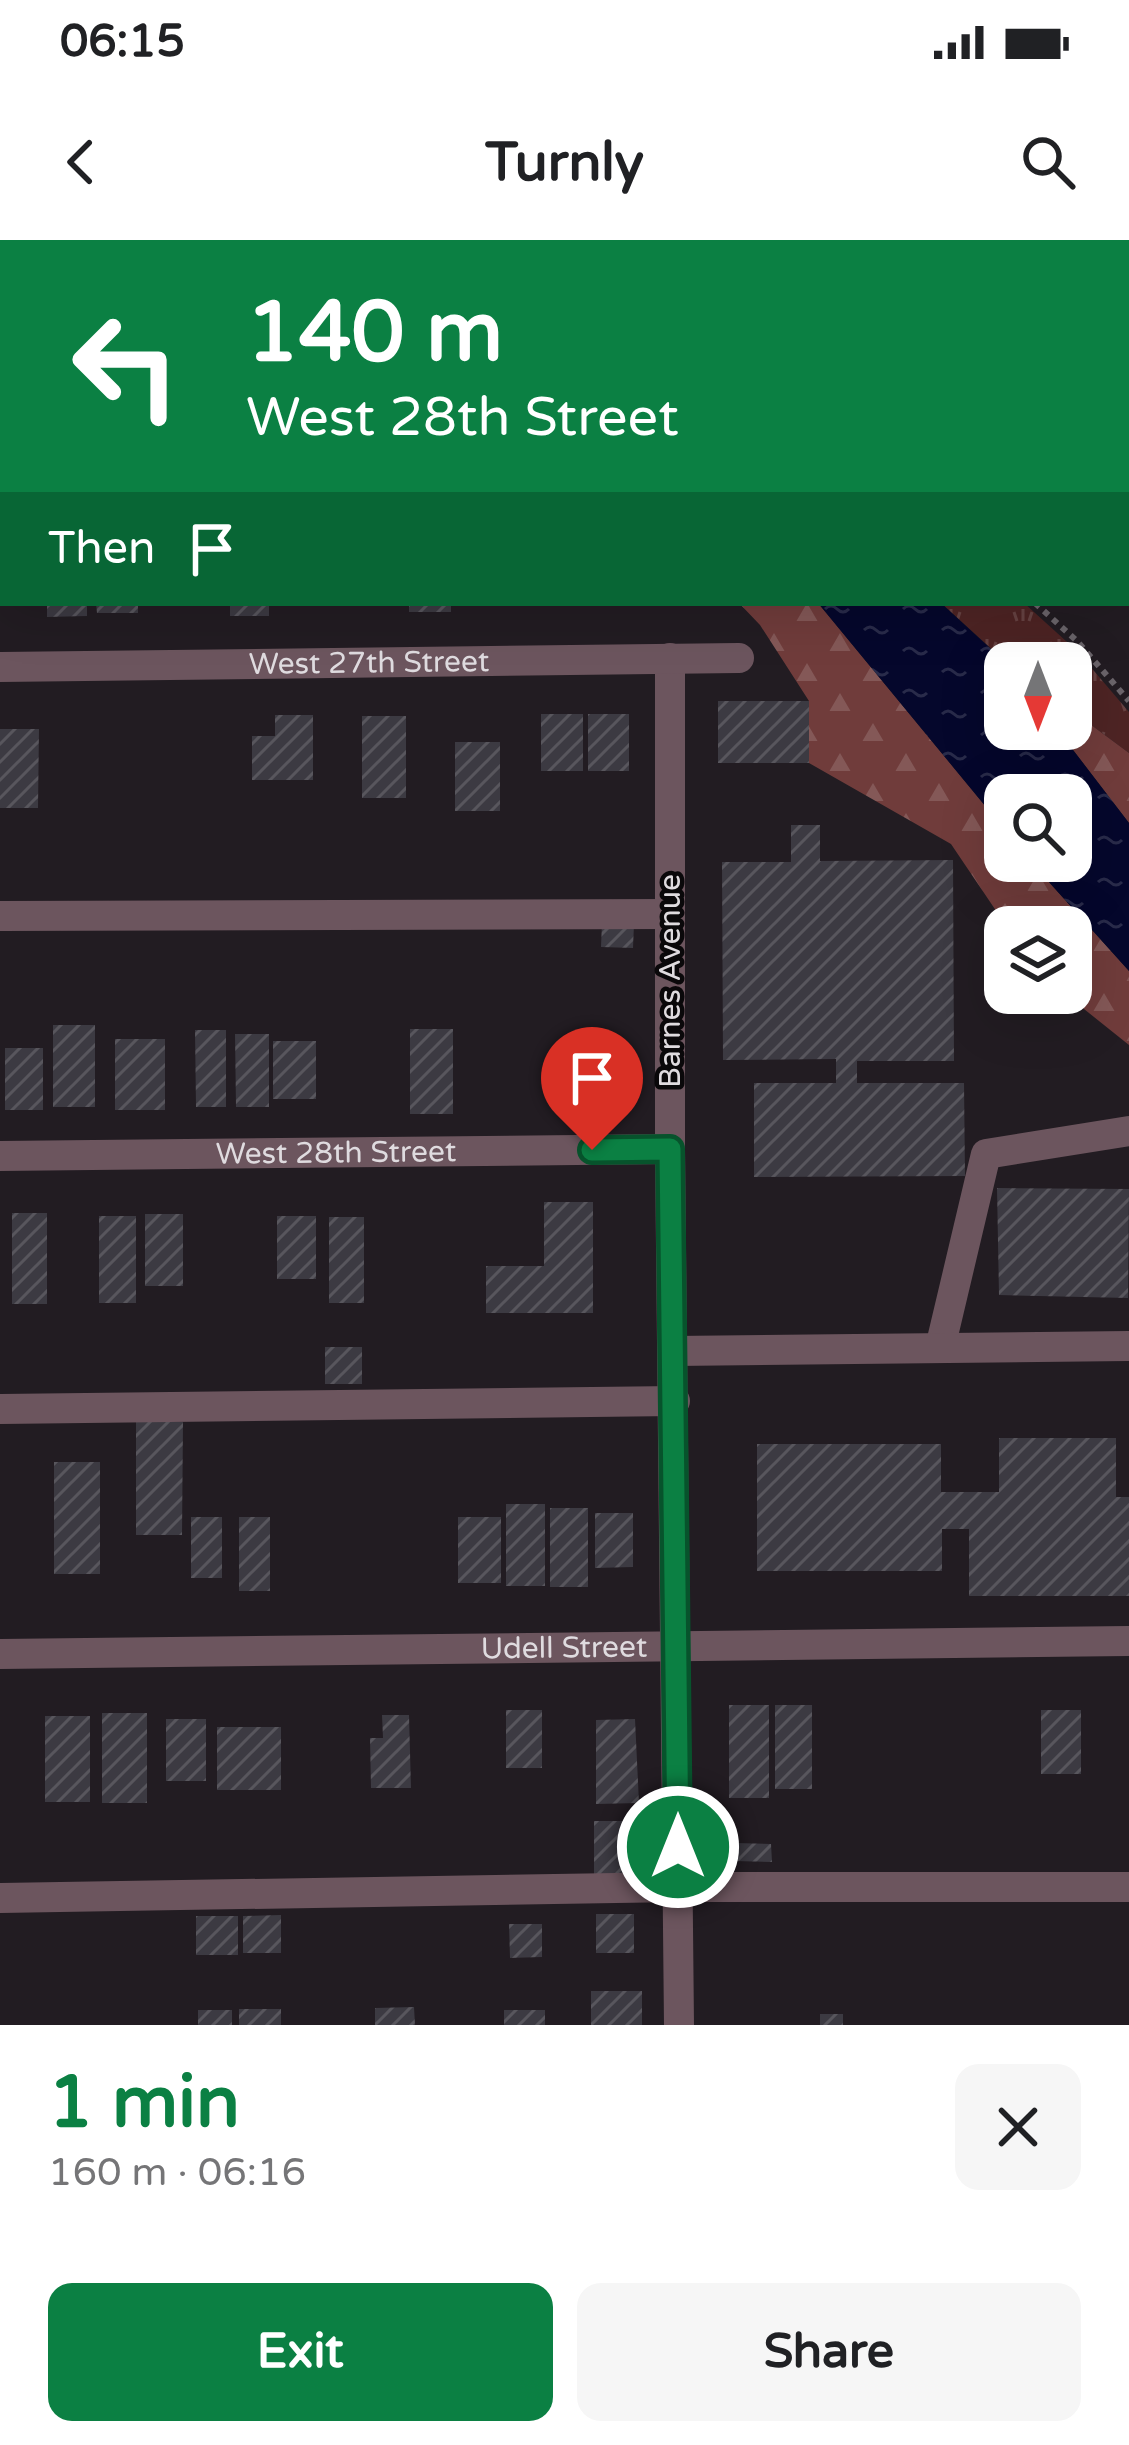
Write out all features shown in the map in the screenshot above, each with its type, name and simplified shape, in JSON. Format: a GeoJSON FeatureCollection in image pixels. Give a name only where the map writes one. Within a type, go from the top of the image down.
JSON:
{"type":"FeatureCollection","features":[{"type":"Feature","properties":{"kind":"street","name":"Barnes Avenue"},"geometry":{"type":"LineString","coordinates":[[670,658],[679,2025]]}},
{"type":"Feature","properties":{"kind":"street","name":"West 27th Street"},"geometry":{"type":"LineString","coordinates":[[0,667],[740,658]]}},
{"type":"Feature","properties":{"kind":"street"},"geometry":{"type":"LineString","coordinates":[[0,916],[670,914]]}},
{"type":"Feature","properties":{"kind":"street"},"geometry":{"type":"LineString","coordinates":[[940,1348],[986,1154],[1129,1131]]}},
{"type":"Feature","properties":{"kind":"street","name":"West 28th Street"},"geometry":{"type":"LineString","coordinates":[[0,1156],[670,1149]]}},
{"type":"Feature","properties":{"kind":"street"},"geometry":{"type":"LineString","coordinates":[[674,1351],[1129,1346]]}},
{"type":"Feature","properties":{"kind":"street"},"geometry":{"type":"LineString","coordinates":[[0,1409],[674,1401]]}},
{"type":"Feature","properties":{"kind":"street","name":"Udell Street"},"geometry":{"type":"LineString","coordinates":[[0,1654],[1129,1641]]}},
{"type":"Feature","properties":{"kind":"street"},"geometry":{"type":"LineString","coordinates":[[0,1898],[678,1887],[1129,1887]]}},
{"type":"Feature","properties":{"kind":"path"},"geometry":{"type":"LineString","coordinates":[[1038,606],[1077,641],[1129,701]]}},
{"type":"Feature","properties":{"kind":"green space"},"geometry":{"type":"Polygon","coordinates":[[[742,606],[820,606],[984,805],[984,882],[1049,882],[1070,906],[993,906],[951,844],[809,763],[809,701],[760,625],[742,606]]]}},
{"type":"Feature","properties":{"kind":"green space"},"geometry":{"type":"Polygon","coordinates":[[[944,606],[1027,606],[1067,642],[984,642],[944,606]]]}},
{"type":"Feature","properties":{"kind":"green space"},"geometry":{"type":"Polygon","coordinates":[[[1092,669],[1129,712],[1129,753],[1092,726],[1092,669]]]}},
{"type":"Feature","properties":{"kind":"green space"},"geometry":{"type":"Polygon","coordinates":[[[1092,726],[1129,753],[1129,823],[1092,774],[1073,750],[1092,750],[1092,726]]]}},
{"type":"Feature","properties":{"kind":"green space"},"geometry":{"type":"Polygon","coordinates":[[[1092,930],[1129,971],[1129,1045],[1090,1014],[1092,930]]]}},
{"type":"Feature","properties":{"kind":"water"},"geometry":{"type":"Polygon","coordinates":[[[820,606],[944,606],[984,643],[984,750],[1073,750],[1091,774],[984,774],[984,805],[820,606]]]}},
{"type":"Feature","properties":{"kind":"water"},"geometry":{"type":"Polygon","coordinates":[[[1092,775],[1129,823],[1129,971],[1092,930],[1092,906],[1070,906],[1049,882],[1092,882],[1092,775]]]}},
{"type":"Feature","properties":{"kind":"building"},"geometry":{"type":"Polygon","coordinates":[[[47,606],[87,606],[87,616],[47,617],[47,606]]]}},
{"type":"Feature","properties":{"kind":"building"},"geometry":{"type":"Polygon","coordinates":[[[96,606],[138,606],[138,613],[97,613],[96,606]]]}},
{"type":"Feature","properties":{"kind":"building"},"geometry":{"type":"Polygon","coordinates":[[[230,606],[269,606],[269,616],[230,616],[230,606]]]}},
{"type":"Feature","properties":{"kind":"building"},"geometry":{"type":"Polygon","coordinates":[[[409,606],[451,606],[451,612],[409,612],[409,606]]]}},
{"type":"Feature","properties":{"kind":"building"},"geometry":{"type":"Polygon","coordinates":[[[718,701],[809,701],[809,763],[718,763],[718,701]]]}},
{"type":"Feature","properties":{"kind":"building"},"geometry":{"type":"Polygon","coordinates":[[[541,714],[583,714],[583,771],[541,771],[541,714]]]}},
{"type":"Feature","properties":{"kind":"building"},"geometry":{"type":"Polygon","coordinates":[[[588,714],[629,714],[629,771],[588,771],[588,714]]]}},
{"type":"Feature","properties":{"kind":"building"},"geometry":{"type":"Polygon","coordinates":[[[275,715],[313,715],[313,780],[252,780],[252,736],[275,736],[275,715]]]}},
{"type":"Feature","properties":{"kind":"building"},"geometry":{"type":"Polygon","coordinates":[[[362,716],[406,716],[406,798],[362,798],[362,716]]]}},
{"type":"Feature","properties":{"kind":"building"},"geometry":{"type":"Polygon","coordinates":[[[0,729],[39,729],[38,808],[0,808],[0,729]]]}},
{"type":"Feature","properties":{"kind":"building"},"geometry":{"type":"Polygon","coordinates":[[[455,742],[500,742],[500,811],[455,811],[455,742]]]}},
{"type":"Feature","properties":{"kind":"building"},"geometry":{"type":"Polygon","coordinates":[[[791,825],[820,825],[820,861],[953,860],[954,1061],[857,1061],[857,1083],[964,1083],[965,1176],[754,1177],[754,1083],[836,1083],[836,1059],[723,1060],[722,862],[791,862],[791,825]]]}},
{"type":"Feature","properties":{"kind":"building"},"geometry":{"type":"Polygon","coordinates":[[[602,922],[634,924],[633,948],[601,947],[602,922]]]}},
{"type":"Feature","properties":{"kind":"building"},"geometry":{"type":"Polygon","coordinates":[[[53,1025],[95,1025],[95,1107],[53,1107],[53,1025]]]}},
{"type":"Feature","properties":{"kind":"building"},"geometry":{"type":"Polygon","coordinates":[[[410,1029],[453,1029],[453,1114],[410,1114],[410,1029]]]}},
{"type":"Feature","properties":{"kind":"building"},"geometry":{"type":"Polygon","coordinates":[[[195,1030],[226,1030],[226,1107],[196,1107],[195,1030]]]}},
{"type":"Feature","properties":{"kind":"building"},"geometry":{"type":"Polygon","coordinates":[[[235,1034],[269,1034],[269,1107],[236,1107],[235,1034]]]}},
{"type":"Feature","properties":{"kind":"building"},"geometry":{"type":"Polygon","coordinates":[[[115,1039],[165,1039],[165,1110],[115,1110],[115,1039]]]}},
{"type":"Feature","properties":{"kind":"building"},"geometry":{"type":"Polygon","coordinates":[[[273,1041],[316,1041],[316,1099],[273,1099],[273,1041]]]}},
{"type":"Feature","properties":{"kind":"building"},"geometry":{"type":"Polygon","coordinates":[[[5,1048],[43,1048],[43,1110],[5,1110],[5,1048]]]}},
{"type":"Feature","properties":{"kind":"building"},"geometry":{"type":"Polygon","coordinates":[[[997,1188],[1129,1189],[1128,1298],[999,1295],[997,1188]]]}},
{"type":"Feature","properties":{"kind":"building"},"geometry":{"type":"Polygon","coordinates":[[[544,1202],[593,1202],[593,1313],[486,1313],[486,1266],[544,1266],[544,1202]]]}},
{"type":"Feature","properties":{"kind":"building"},"geometry":{"type":"Polygon","coordinates":[[[12,1213],[47,1213],[47,1304],[12,1304],[12,1213]]]}},
{"type":"Feature","properties":{"kind":"building"},"geometry":{"type":"Polygon","coordinates":[[[145,1214],[183,1214],[183,1286],[145,1286],[145,1214]]]}},
{"type":"Feature","properties":{"kind":"building"},"geometry":{"type":"Polygon","coordinates":[[[99,1216],[136,1216],[136,1303],[99,1303],[99,1216]]]}},
{"type":"Feature","properties":{"kind":"building"},"geometry":{"type":"Polygon","coordinates":[[[277,1216],[316,1216],[316,1279],[277,1279],[277,1216]]]}},
{"type":"Feature","properties":{"kind":"building"},"geometry":{"type":"Polygon","coordinates":[[[329,1217],[364,1217],[364,1303],[329,1303],[329,1217]]]}},
{"type":"Feature","properties":{"kind":"building"},"geometry":{"type":"Polygon","coordinates":[[[325,1347],[362,1347],[362,1384],[325,1384],[325,1347]]]}},
{"type":"Feature","properties":{"kind":"building"},"geometry":{"type":"Polygon","coordinates":[[[136,1422],[183,1422],[182,1535],[136,1535],[136,1422]]]}},
{"type":"Feature","properties":{"kind":"building"},"geometry":{"type":"Polygon","coordinates":[[[999,1438],[1116,1438],[1116,1497],[1129,1497],[1129,1596],[969,1596],[969,1529],[942,1529],[942,1571],[757,1571],[757,1444],[941,1444],[941,1492],[999,1492],[999,1438]]]}},
{"type":"Feature","properties":{"kind":"building"},"geometry":{"type":"Polygon","coordinates":[[[54,1462],[100,1462],[100,1574],[54,1574],[54,1462]]]}},
{"type":"Feature","properties":{"kind":"building"},"geometry":{"type":"Polygon","coordinates":[[[506,1504],[545,1504],[545,1586],[506,1586],[506,1504]]]}},
{"type":"Feature","properties":{"kind":"building"},"geometry":{"type":"Polygon","coordinates":[[[550,1508],[588,1508],[588,1587],[550,1587],[550,1508]]]}},
{"type":"Feature","properties":{"kind":"building"},"geometry":{"type":"Polygon","coordinates":[[[595,1513],[633,1513],[633,1567],[595,1568],[595,1513]]]}},
{"type":"Feature","properties":{"kind":"building"},"geometry":{"type":"Polygon","coordinates":[[[191,1517],[222,1517],[222,1578],[191,1578],[191,1517]]]}},
{"type":"Feature","properties":{"kind":"building"},"geometry":{"type":"Polygon","coordinates":[[[239,1517],[270,1517],[270,1591],[239,1591],[239,1517]]]}},
{"type":"Feature","properties":{"kind":"building"},"geometry":{"type":"Polygon","coordinates":[[[458,1517],[501,1517],[501,1583],[458,1583],[458,1517]]]}},
{"type":"Feature","properties":{"kind":"building"},"geometry":{"type":"Polygon","coordinates":[[[729,1705],[769,1705],[769,1798],[729,1798],[729,1705]]]}},
{"type":"Feature","properties":{"kind":"building"},"geometry":{"type":"Polygon","coordinates":[[[775,1705],[812,1705],[812,1789],[775,1789],[775,1705]]]}},
{"type":"Feature","properties":{"kind":"building"},"geometry":{"type":"Polygon","coordinates":[[[506,1710],[542,1710],[542,1768],[506,1768],[506,1710]]]}},
{"type":"Feature","properties":{"kind":"building"},"geometry":{"type":"Polygon","coordinates":[[[1041,1710],[1081,1710],[1081,1774],[1041,1774],[1041,1710]]]}},
{"type":"Feature","properties":{"kind":"building"},"geometry":{"type":"Polygon","coordinates":[[[102,1713],[147,1713],[147,1803],[102,1803],[102,1713]]]}},
{"type":"Feature","properties":{"kind":"building"},"geometry":{"type":"Polygon","coordinates":[[[382,1715],[409,1715],[411,1788],[371,1788],[370,1738],[383,1738],[382,1715]]]}},
{"type":"Feature","properties":{"kind":"building"},"geometry":{"type":"Polygon","coordinates":[[[45,1716],[90,1716],[90,1802],[45,1802],[45,1716]]]}},
{"type":"Feature","properties":{"kind":"building"},"geometry":{"type":"Polygon","coordinates":[[[166,1719],[206,1719],[206,1781],[166,1781],[166,1719]]]}},
{"type":"Feature","properties":{"kind":"building"},"geometry":{"type":"Polygon","coordinates":[[[635,1719],[639,1803],[596,1804],[596,1720],[635,1719]]]}},
{"type":"Feature","properties":{"kind":"building"},"geometry":{"type":"Polygon","coordinates":[[[217,1727],[281,1727],[281,1790],[217,1790],[217,1727]]]}},
{"type":"Feature","properties":{"kind":"building"},"geometry":{"type":"Polygon","coordinates":[[[594,1821],[637,1821],[637,1878],[594,1878],[594,1821]]]}},
{"type":"Feature","properties":{"kind":"building"},"geometry":{"type":"Polygon","coordinates":[[[735,1843],[771,1844],[772,1862],[734,1861],[735,1843]]]}},
{"type":"Feature","properties":{"kind":"building"},"geometry":{"type":"Polygon","coordinates":[[[596,1914],[634,1914],[634,1953],[596,1953],[596,1914]]]}},
{"type":"Feature","properties":{"kind":"building"},"geometry":{"type":"Polygon","coordinates":[[[281,1915],[281,1953],[243,1953],[243,1916],[281,1915]]]}},
{"type":"Feature","properties":{"kind":"building"},"geometry":{"type":"Polygon","coordinates":[[[196,1916],[238,1916],[238,1955],[196,1955],[196,1916]]]}},
{"type":"Feature","properties":{"kind":"building"},"geometry":{"type":"Polygon","coordinates":[[[509,1924],[542,1924],[542,1957],[510,1958],[509,1924]]]}},
{"type":"Feature","properties":{"kind":"building"},"geometry":{"type":"Polygon","coordinates":[[[591,1991],[642,1991],[642,2025],[591,2025],[591,1991]]]}},
{"type":"Feature","properties":{"kind":"building"},"geometry":{"type":"Polygon","coordinates":[[[414,2007],[415,2025],[375,2025],[375,2008],[414,2007]]]}},
{"type":"Feature","properties":{"kind":"building"},"geometry":{"type":"Polygon","coordinates":[[[239,2009],[281,2009],[281,2025],[239,2025],[239,2009]]]}},
{"type":"Feature","properties":{"kind":"building"},"geometry":{"type":"Polygon","coordinates":[[[198,2010],[232,2010],[232,2025],[198,2025],[198,2010]]]}},
{"type":"Feature","properties":{"kind":"building"},"geometry":{"type":"Polygon","coordinates":[[[504,2010],[545,2010],[545,2025],[504,2025],[504,2010]]]}},
{"type":"Feature","properties":{"kind":"building"},"geometry":{"type":"Polygon","coordinates":[[[820,2014],[843,2014],[843,2025],[820,2025],[820,2014]]]}},
{"type":"Feature","properties":{"kind":"route"},"geometry":{"type":"LineString","coordinates":[[592,1150],[670,1149],[678,1847]]}}]}
